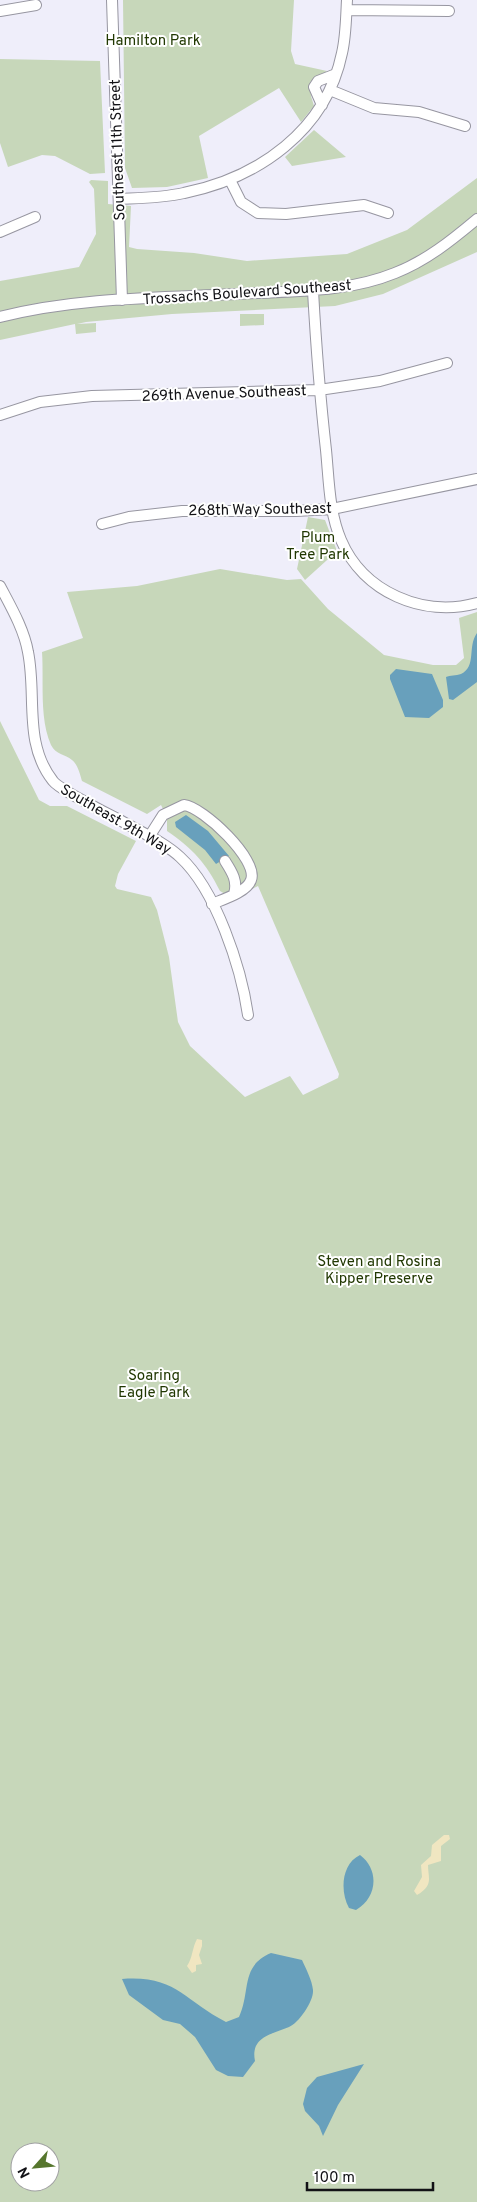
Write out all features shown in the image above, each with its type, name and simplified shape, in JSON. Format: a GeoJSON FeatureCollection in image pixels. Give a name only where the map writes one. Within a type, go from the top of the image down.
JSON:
{"type":"FeatureCollection","features":[{"type":"Feature","properties":{"kind":"street","name":"Southeast 11th Street"},"geometry":{"type":"LineString","coordinates":[[112,0],[122,300]]}},
{"type":"Feature","properties":{"kind":"street"},"geometry":{"type":"LineString","coordinates":[[0,11],[36,5]]}},
{"type":"Feature","properties":{"kind":"street"},"geometry":{"type":"LineString","coordinates":[[119,199],[183,193],[230,180],[282,150],[309,125],[330,90],[342,54],[347,5],[449,11]]}},
{"type":"Feature","properties":{"kind":"street"},"geometry":{"type":"LineString","coordinates":[[322,105],[314,88],[318,81],[336,74]]}},
{"type":"Feature","properties":{"kind":"street"},"geometry":{"type":"LineString","coordinates":[[330,90],[374,108],[420,112],[465,126]]}},
{"type":"Feature","properties":{"kind":"street"},"geometry":{"type":"LineString","coordinates":[[230,180],[241,202],[258,213],[286,214],[364,205],[388,213]]}},
{"type":"Feature","properties":{"kind":"street"},"geometry":{"type":"LineString","coordinates":[[0,232],[35,217]]}},
{"type":"Feature","properties":{"kind":"street","name":"Trossachs Boulevard Southeast"},"geometry":{"type":"LineString","coordinates":[[0,317],[49,306],[122,300],[312,291],[349,287],[394,274],[428,256],[477,219]]}},
{"type":"Feature","properties":{"kind":"street"},"geometry":{"type":"LineString","coordinates":[[312,291],[319,390],[332,509],[349,556],[360,570],[386,591],[414,603],[437,608],[453,608],[477,603]]}},
{"type":"Feature","properties":{"kind":"street","name":"269th Avenue Southeast"},"geometry":{"type":"LineString","coordinates":[[0,415],[40,402],[92,396],[319,390],[380,381],[447,363]]}},
{"type":"Feature","properties":{"kind":"street","name":"268th Way Southeast"},"geometry":{"type":"LineString","coordinates":[[102,524],[130,517],[182,511],[296,511],[332,509],[477,479]]}},
{"type":"Feature","properties":{"kind":"street","name":"Southeast 9th Way"},"geometry":{"type":"LineString","coordinates":[[0,586],[21,628],[28,651],[31,674],[31,724],[34,741],[54,782],[179,856],[193,871],[212,904],[231,948],[242,980],[248,1015]]}},
{"type":"Feature","properties":{"kind":"street"},"geometry":{"type":"LineString","coordinates":[[149,837],[163,815],[184,805],[197,809],[225,833],[248,864],[251,872],[251,881],[244,889],[212,904]]}},
{"type":"Feature","properties":{"kind":"street"},"geometry":{"type":"LineString","coordinates":[[225,861],[234,878],[236,887],[234,894]]}},
{"type":"Feature","properties":{"kind":"green space","name":"Hamilton Park"},"geometry":{"type":"Polygon","coordinates":[[[123,0],[294,0],[291,51],[295,64],[327,71],[310,82],[314,106],[301,122],[279,88],[199,136],[208,178],[167,187],[132,188],[125,168],[123,0]]]}},
{"type":"Feature","properties":{"kind":"green space"},"geometry":{"type":"Polygon","coordinates":[[[0,59],[100,61],[105,173],[90,174],[55,156],[42,155],[8,167],[0,143],[0,59]]]}},
{"type":"Feature","properties":{"kind":"green space"},"geometry":{"type":"Polygon","coordinates":[[[314,130],[346,157],[292,166],[285,157],[314,130]]]}},
{"type":"Feature","properties":{"kind":"green space"},"geometry":{"type":"Polygon","coordinates":[[[477,178],[477,252],[383,294],[335,306],[172,314],[86,322],[77,324],[96,323],[96,332],[76,334],[75,324],[0,340],[0,281],[79,267],[96,234],[94,189],[89,182],[91,180],[108,181],[108,204],[131,206],[129,247],[194,253],[247,261],[347,254],[407,230],[477,178]]]}},
{"type":"Feature","properties":{"kind":"green space"},"geometry":{"type":"Polygon","coordinates":[[[240,314],[264,314],[264,325],[240,326],[240,314]]]}},
{"type":"Feature","properties":{"kind":"green space","name":"Plum Tree Park"},"geometry":{"type":"Polygon","coordinates":[[[308,517],[325,520],[337,551],[305,580],[297,569],[308,517]]]}},
{"type":"Feature","properties":{"kind":"green space"},"geometry":{"type":"Polygon","coordinates":[[[220,569],[287,580],[301,579],[328,609],[384,655],[433,665],[456,665],[464,658],[459,618],[477,612],[477,2202],[0,2202],[0,721],[39,800],[50,806],[67,806],[136,841],[118,874],[115,886],[117,889],[151,897],[157,910],[169,957],[178,1022],[190,1046],[245,1097],[290,1076],[303,1095],[338,1078],[339,1074],[258,886],[229,900],[220,891],[198,857],[167,831],[167,817],[161,805],[147,814],[82,781],[74,762],[55,751],[51,745],[43,711],[42,652],[83,638],[67,592],[137,586],[220,569]]]}},
{"type":"Feature","properties":{"kind":"sand"},"geometry":{"type":"Polygon","coordinates":[[[444,1835],[449,1835],[450,1839],[441,1846],[441,1861],[428,1865],[428,1885],[417,1895],[414,1891],[422,1877],[421,1865],[431,1856],[432,1845],[444,1835]]]}},
{"type":"Feature","properties":{"kind":"sand"},"geometry":{"type":"Polygon","coordinates":[[[197,1939],[202,1940],[199,1955],[202,1964],[196,1965],[196,1971],[192,1973],[187,1966],[197,1939]]]}},
{"type":"Feature","properties":{"kind":"water"},"geometry":{"type":"Polygon","coordinates":[[[477,633],[477,682],[453,700],[449,699],[446,677],[466,671],[477,633]]]}},
{"type":"Feature","properties":{"kind":"water"},"geometry":{"type":"Polygon","coordinates":[[[396,669],[432,674],[443,700],[443,707],[429,718],[405,717],[390,679],[390,675],[396,669]]]}},
{"type":"Feature","properties":{"kind":"water"},"geometry":{"type":"Polygon","coordinates":[[[186,815],[208,831],[229,856],[216,864],[205,850],[176,827],[175,822],[186,815]]]}},
{"type":"Feature","properties":{"kind":"water"},"geometry":{"type":"Polygon","coordinates":[[[360,1855],[371,1868],[373,1884],[368,1898],[356,1910],[349,1908],[346,1901],[344,1879],[349,1865],[360,1855]]]}},
{"type":"Feature","properties":{"kind":"water"},"geometry":{"type":"Polygon","coordinates":[[[271,1953],[302,1960],[309,1975],[313,1995],[301,2016],[293,2025],[269,2035],[259,2042],[254,2053],[255,2061],[243,2077],[228,2076],[216,2070],[195,2037],[180,2024],[163,2020],[129,1995],[122,1979],[155,1981],[167,1985],[226,2022],[239,2017],[243,2007],[250,1972],[261,1958],[271,1953]]]}},
{"type":"Feature","properties":{"kind":"water"},"geometry":{"type":"Polygon","coordinates":[[[364,2064],[338,2105],[323,2136],[319,2126],[305,2111],[303,2104],[307,2088],[317,2077],[364,2064]]]}},
{"type":"Feature","properties":{"kind":"park label","name":"Steven and Rosina Kipper Preserve"},"geometry":{"type":"Point","coordinates":[379,1270]}},
{"type":"Feature","properties":{"kind":"park label","name":"Soaring Eagle Park"},"geometry":{"type":"Point","coordinates":[154,1384]}}]}
